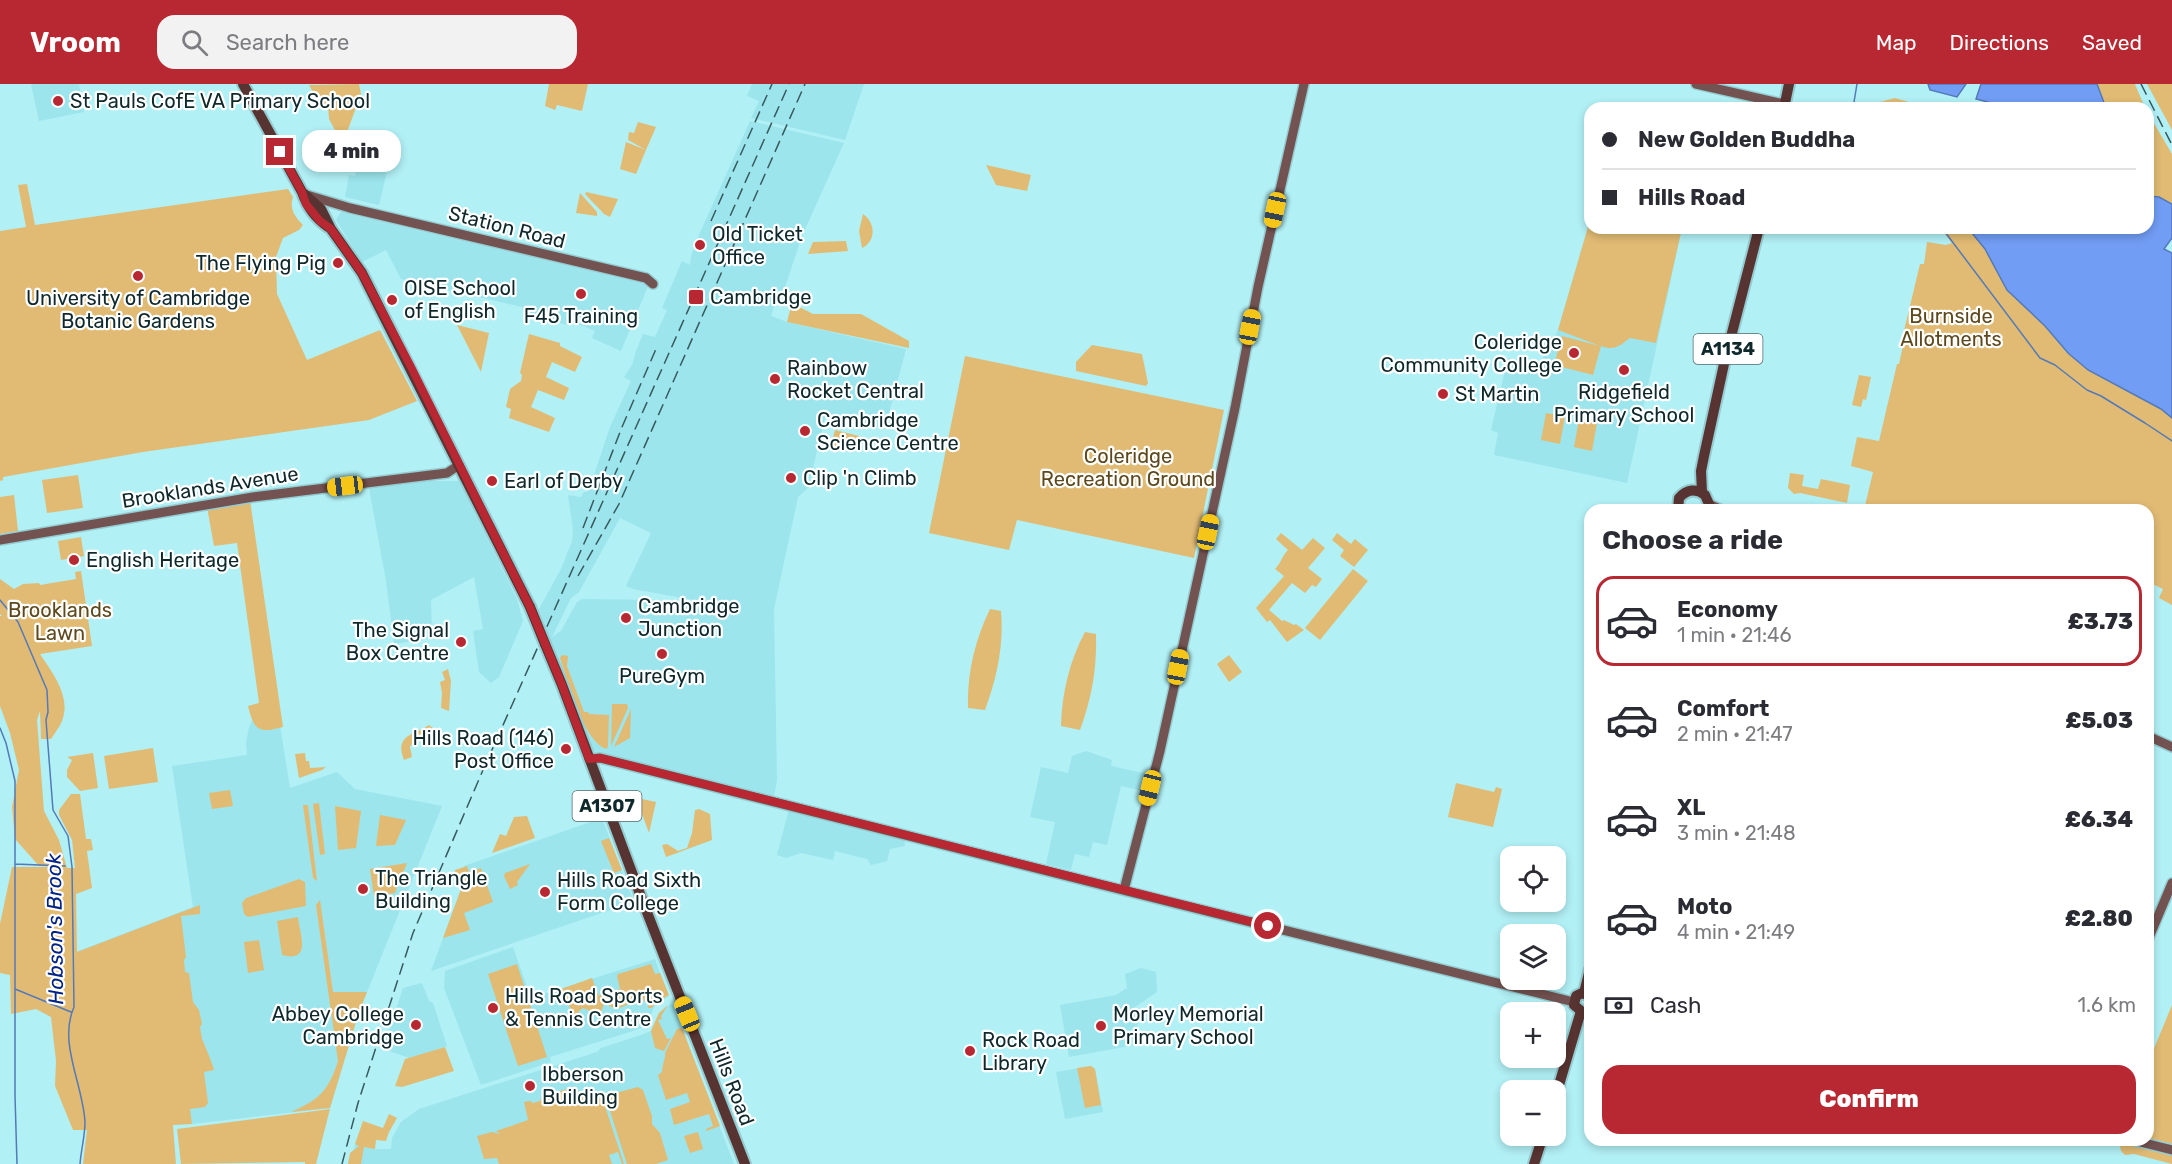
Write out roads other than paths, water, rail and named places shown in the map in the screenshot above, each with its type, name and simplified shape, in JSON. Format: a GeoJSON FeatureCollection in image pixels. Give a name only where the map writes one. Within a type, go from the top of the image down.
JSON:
{"type":"FeatureCollection","features":[{"type":"Feature","properties":{"kind":"main road","name":"Hills Road"},"geometry":{"type":"LineString","coordinates":[[243,84],[317,201],[331,229],[362,273],[530,607],[745,1164]]}},
{"type":"Feature","properties":{"kind":"main road"},"geometry":{"type":"LineString","coordinates":[[1785,102],[1789,84]]}},
{"type":"Feature","properties":{"kind":"main road","name":"Hills Road"},"geometry":{"type":"LineString","coordinates":[[317,201],[314,214],[331,229]]}},
{"type":"Feature","properties":{"kind":"main road","name":"A1134"},"geometry":{"type":"LineString","coordinates":[[1678,504],[1679,498],[1687,491],[1697,491],[1724,364],[1756,234]]}},
{"type":"Feature","properties":{"kind":"main road"},"geometry":{"type":"LineString","coordinates":[[1697,491],[1707,504]]}},
{"type":"Feature","properties":{"kind":"main road"},"geometry":{"type":"LineString","coordinates":[[1560,1080],[1582,1007],[1576,996],[1584,995]]}},
{"type":"Feature","properties":{"kind":"main road"},"geometry":{"type":"LineString","coordinates":[[1534,1164],[1540,1146]]}},
{"type":"Feature","properties":{"kind":"street"},"geometry":{"type":"LineString","coordinates":[[1124,890],[1160,751],[1235,408],[1258,287],[1304,84]]}},
{"type":"Feature","properties":{"kind":"street"},"geometry":{"type":"LineString","coordinates":[[1696,84],[1768,102]]}},
{"type":"Feature","properties":{"kind":"street","name":"Station Road"},"geometry":{"type":"LineString","coordinates":[[317,201],[646,278],[653,284]]}},
{"type":"Feature","properties":{"kind":"street"},"geometry":{"type":"LineString","coordinates":[[331,229],[329,218],[333,210],[350,208]]}},
{"type":"Feature","properties":{"kind":"street","name":"Brooklands Avenue"},"geometry":{"type":"LineString","coordinates":[[0,540],[253,497],[447,473],[459,465]]}},
{"type":"Feature","properties":{"kind":"street"},"geometry":{"type":"LineString","coordinates":[[2154,739],[2172,747]]}},
{"type":"Feature","properties":{"kind":"street"},"geometry":{"type":"LineString","coordinates":[[589,759],[600,758],[1582,1007]]}},
{"type":"Feature","properties":{"kind":"street"},"geometry":{"type":"LineString","coordinates":[[2154,926],[2172,882]]}},
{"type":"Feature","properties":{"kind":"street"},"geometry":{"type":"LineString","coordinates":[[2154,1146],[2172,1150]]}},
{"type":"Feature","properties":{"kind":"water"},"geometry":{"type":"Polygon","coordinates":[[[1928,84],[1966,84],[1957,97],[1930,90],[1928,84]]]}},
{"type":"Feature","properties":{"kind":"water"},"geometry":{"type":"Polygon","coordinates":[[[1981,84],[2097,84],[2104,102],[1988,102],[1976,99],[1981,84]]]}},
{"type":"Feature","properties":{"kind":"water"},"geometry":{"type":"Polygon","coordinates":[[[2154,197],[2172,204],[2172,238],[2164,249],[2172,253],[2172,418],[2161,409],[2088,370],[2068,353],[2045,326],[2007,290],[1985,249],[1973,234],[2154,234],[2154,197]]]}},
{"type":"Feature","properties":{"kind":"waterway"},"geometry":{"type":"LineString","coordinates":[[1854,102],[1857,84]]}},
{"type":"Feature","properties":{"kind":"waterway"},"geometry":{"type":"LineString","coordinates":[[1947,234],[2040,358],[2055,365],[2087,390],[2101,396],[2172,441]]}},
{"type":"Feature","properties":{"kind":"waterway","name":"Hobson's Brook"},"geometry":{"type":"LineString","coordinates":[[0,600],[18,622],[47,690],[46,720],[53,810],[68,836],[72,867],[74,1007],[69,1035],[85,1122],[80,1164]]}},
{"type":"Feature","properties":{"kind":"waterway"},"geometry":{"type":"LineString","coordinates":[[0,728],[15,781],[17,1164]]}},
{"type":"Feature","properties":{"kind":"waterway"},"geometry":{"type":"LineString","coordinates":[[15,864],[65,866]]}},
{"type":"Feature","properties":{"kind":"waterway"},"geometry":{"type":"LineString","coordinates":[[15,989],[71,1012]]}},
{"type":"Feature","properties":{"kind":"railway"},"geometry":{"type":"LineString","coordinates":[[711,221],[772,84]]}},
{"type":"Feature","properties":{"kind":"railway"},"geometry":{"type":"LineString","coordinates":[[342,1164],[358,1103],[413,933],[483,770],[789,84]]}},
{"type":"Feature","properties":{"kind":"railway"},"geometry":{"type":"LineString","coordinates":[[578,576],[619,504],[805,84]]}},
{"type":"Feature","properties":{"kind":"railway"},"geometry":{"type":"LineString","coordinates":[[2141,84],[2150,102]]}},
{"type":"Feature","properties":{"kind":"railway"},"geometry":{"type":"LineString","coordinates":[[2154,110],[2172,145]]}},
{"type":"Feature","properties":{"kind":"railway"},"geometry":{"type":"LineString","coordinates":[[583,528],[622,427],[656,349]]}},
{"type":"Feature","properties":{"kind":"place","name":"St Pauls CofE VA Primary School"},"geometry":{"type":"Point","coordinates":[58,101]}},
{"type":"Feature","properties":{"kind":"place","name":"Old Ticket Office"},"geometry":{"type":"Point","coordinates":[700,245]}},
{"type":"Feature","properties":{"kind":"place","name":"The Flying Pig"},"geometry":{"type":"Point","coordinates":[338,263]}},
{"type":"Feature","properties":{"kind":"place","name":"University of Cambridge Botanic Gardens"},"geometry":{"type":"Point","coordinates":[138,276]}},
{"type":"Feature","properties":{"kind":"place","name":"F45 Training"},"geometry":{"type":"Point","coordinates":[581,294]}},
{"type":"Feature","properties":{"kind":"place","name":"Cambridge"},"geometry":{"type":"Point","coordinates":[696,297]}},
{"type":"Feature","properties":{"kind":"place","name":"OISE School of English"},"geometry":{"type":"Point","coordinates":[392,300]}},
{"type":"Feature","properties":{"kind":"place","name":"Coleridge Community College"},"geometry":{"type":"Point","coordinates":[1574,353]}},
{"type":"Feature","properties":{"kind":"place","name":"Ridgefield Primary School"},"geometry":{"type":"Point","coordinates":[1624,370]}},
{"type":"Feature","properties":{"kind":"place","name":"Rainbow Rocket Central"},"geometry":{"type":"Point","coordinates":[775,379]}},
{"type":"Feature","properties":{"kind":"place","name":"St Martin"},"geometry":{"type":"Point","coordinates":[1443,394]}},
{"type":"Feature","properties":{"kind":"place","name":"Cambridge Science Centre"},"geometry":{"type":"Point","coordinates":[805,431]}},
{"type":"Feature","properties":{"kind":"place","name":"Clip 'n Climb"},"geometry":{"type":"Point","coordinates":[791,478]}},
{"type":"Feature","properties":{"kind":"place","name":"Earl of Derby"},"geometry":{"type":"Point","coordinates":[492,481]}},
{"type":"Feature","properties":{"kind":"place","name":"English Heritage"},"geometry":{"type":"Point","coordinates":[74,560]}},
{"type":"Feature","properties":{"kind":"place","name":"Cambridge Junction"},"geometry":{"type":"Point","coordinates":[626,618]}},
{"type":"Feature","properties":{"kind":"place","name":"The Signal Box Centre"},"geometry":{"type":"Point","coordinates":[461,642]}},
{"type":"Feature","properties":{"kind":"place","name":"PureGym"},"geometry":{"type":"Point","coordinates":[662,654]}},
{"type":"Feature","properties":{"kind":"place","name":"Hills Road (146) Post Office"},"geometry":{"type":"Point","coordinates":[566,749]}},
{"type":"Feature","properties":{"kind":"place","name":"The Triangle Building"},"geometry":{"type":"Point","coordinates":[363,889]}},
{"type":"Feature","properties":{"kind":"place","name":"Hills Road Sixth Form College"},"geometry":{"type":"Point","coordinates":[545,892]}},
{"type":"Feature","properties":{"kind":"place","name":"Hills Road Sports & Tennis Centre"},"geometry":{"type":"Point","coordinates":[493,1008]}},
{"type":"Feature","properties":{"kind":"place","name":"Abbey College Cambridge"},"geometry":{"type":"Point","coordinates":[416,1025]}},
{"type":"Feature","properties":{"kind":"place","name":"Morley Memorial Primary School"},"geometry":{"type":"Point","coordinates":[1101,1026]}},
{"type":"Feature","properties":{"kind":"place","name":"Rock Road Library"},"geometry":{"type":"Point","coordinates":[970,1051]}},
{"type":"Feature","properties":{"kind":"place","name":"Ibberson Building"},"geometry":{"type":"Point","coordinates":[530,1086]}},
{"type":"Feature","properties":{"kind":"park label","name":"Burnside Allotments"},"geometry":{"type":"Point","coordinates":[1951,328]}},
{"type":"Feature","properties":{"kind":"park label","name":"Coleridge Recreation Ground"},"geometry":{"type":"Point","coordinates":[1128,468]}},
{"type":"Feature","properties":{"kind":"park label","name":"Brooklands Lawn"},"geometry":{"type":"Point","coordinates":[60,622]}}]}
